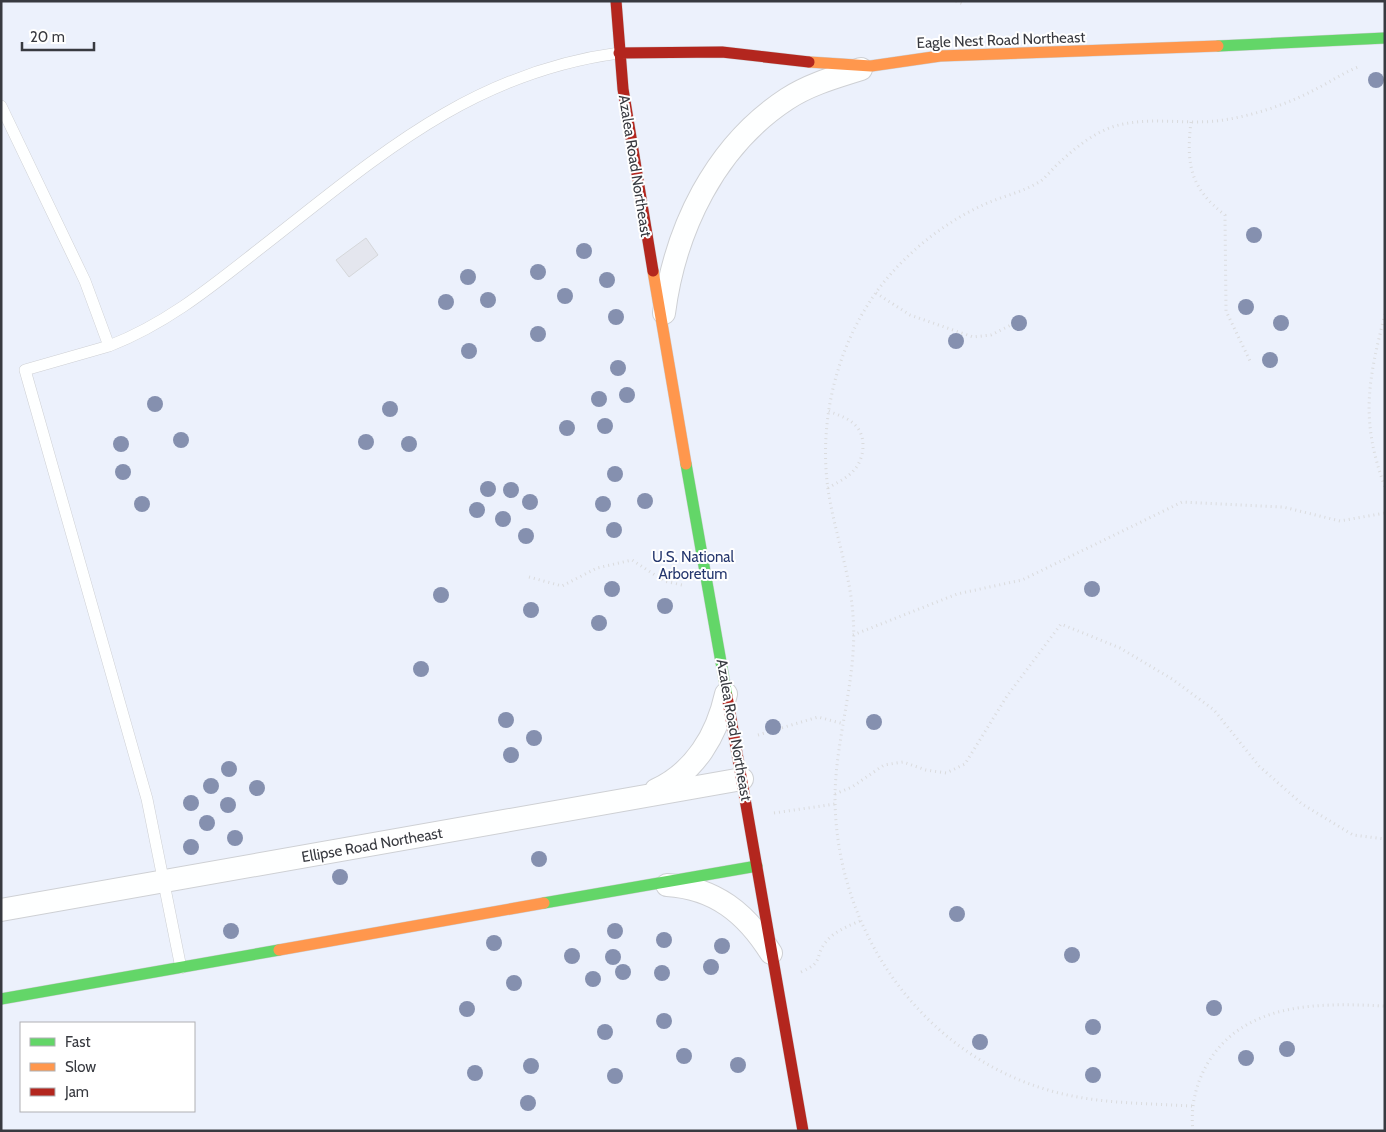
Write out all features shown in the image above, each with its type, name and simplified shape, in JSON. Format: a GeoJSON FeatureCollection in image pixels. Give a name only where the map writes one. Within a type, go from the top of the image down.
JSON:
{"type":"FeatureCollection","features":[{"type":"Feature","properties":{"kind":"street","name":"Azalea Road Northeast"},"geometry":{"type":"LineString","coordinates":[[616,1],[619,53],[636,182],[803,1131]]}},
{"type":"Feature","properties":{"kind":"street","name":"Eagle Nest Road Northeast"},"geometry":{"type":"LineString","coordinates":[[619,53],[722,52],[831,64],[871,66],[940,56],[1178,48],[1385,38]]}},
{"type":"Feature","properties":{"kind":"street","name":"Azalea Road Northeast"},"geometry":{"type":"LineString","coordinates":[[662,329],[668,283],[679,246],[717,167],[736,141],[763,116],[788,98],[826,79],[871,66]]}},
{"type":"Feature","properties":{"kind":"street"},"geometry":{"type":"LineString","coordinates":[[642,797],[665,786],[686,771],[702,752],[722,713],[727,691]]}},
{"type":"Feature","properties":{"kind":"street","name":"Ellipse Road Northeast"},"geometry":{"type":"LineString","coordinates":[[1,910],[742,779]]}},
{"type":"Feature","properties":{"kind":"street"},"geometry":{"type":"LineString","coordinates":[[1,999],[757,866]]}},
{"type":"Feature","properties":{"kind":"street"},"geometry":{"type":"LineString","coordinates":[[653,884],[680,886],[706,893],[728,904],[746,919],[775,968]]}},
{"type":"Feature","properties":{"kind":"lane"},"geometry":{"type":"LineString","coordinates":[[181,968],[148,799],[25,370],[109,346],[143,332],[188,304],[384,153],[453,108],[486,90],[534,73],[584,59],[619,53]]}},
{"type":"Feature","properties":{"kind":"lane"},"geometry":{"type":"LineString","coordinates":[[1,106],[82,273],[109,346]]}},
{"type":"Feature","properties":{"kind":"path"},"geometry":{"type":"LineString","coordinates":[[956,1],[963,4],[964,1]]}},
{"type":"Feature","properties":{"kind":"path"},"geometry":{"type":"LineString","coordinates":[[1192,1106],[1101,1101],[1077,1097],[1020,1081],[985,1063],[962,1049],[936,1029],[904,994],[888,974],[860,921],[845,879],[839,853],[835,804],[837,759],[850,686],[853,635],[849,582],[828,488],[825,446],[828,411],[836,371],[856,326],[876,293],[897,267],[927,239],[978,207],[1016,193],[1042,180],[1091,136],[1107,129],[1139,120],[1191,122],[1224,120],[1262,111],[1294,100],[1365,64]]}},
{"type":"Feature","properties":{"kind":"path"},"geometry":{"type":"LineString","coordinates":[[1191,122],[1189,164],[1196,186],[1211,204],[1225,215],[1226,311],[1251,363]]}},
{"type":"Feature","properties":{"kind":"path"},"geometry":{"type":"LineString","coordinates":[[876,293],[910,315],[974,337],[991,335],[1015,323]]}},
{"type":"Feature","properties":{"kind":"path"},"geometry":{"type":"LineString","coordinates":[[1385,314],[1371,370],[1368,425],[1376,464],[1385,487]]}},
{"type":"Feature","properties":{"kind":"path"},"geometry":{"type":"LineString","coordinates":[[828,411],[847,419],[858,427],[863,448],[861,459],[854,470],[828,488]]}},
{"type":"Feature","properties":{"kind":"path"},"geometry":{"type":"LineString","coordinates":[[853,635],[956,594],[1022,580],[1182,502],[1282,507],[1340,522],[1385,513]]}},
{"type":"Feature","properties":{"kind":"path"},"geometry":{"type":"LineString","coordinates":[[529,577],[562,586],[597,568],[632,560],[664,581],[674,584],[681,585],[707,580]]}},
{"type":"Feature","properties":{"kind":"path"},"geometry":{"type":"LineString","coordinates":[[835,794],[852,787],[884,765],[904,762],[926,770],[946,773],[965,764],[1007,696],[1061,624],[1120,648],[1172,679],[1214,710],[1259,766],[1302,804],[1353,835],[1385,839]]}},
{"type":"Feature","properties":{"kind":"path"},"geometry":{"type":"LineString","coordinates":[[735,739],[772,732],[796,722],[818,717],[844,724]]}},
{"type":"Feature","properties":{"kind":"path"},"geometry":{"type":"LineString","coordinates":[[749,816],[835,804]]}},
{"type":"Feature","properties":{"kind":"path"},"geometry":{"type":"LineString","coordinates":[[775,968],[801,972],[817,964],[825,943],[844,928],[860,921]]}},
{"type":"Feature","properties":{"kind":"path"},"geometry":{"type":"LineString","coordinates":[[1193,1131],[1192,1106],[1202,1071],[1219,1045],[1242,1026],[1267,1014],[1310,1006],[1385,1006]]}},
{"type":"Feature","properties":{"kind":"green space","name":"U.S. National Arboretum"},"geometry":{"type":"Polygon","coordinates":[[[1,1],[1385,1],[1385,1131],[1,1131],[1,1]]]}},
{"type":"Feature","properties":{"kind":"building"},"geometry":{"type":"Polygon","coordinates":[[[366,238],[378,255],[349,277],[336,260],[366,238]]]}},
{"type":"Feature","properties":{"kind":"traffic: fast"},"geometry":{"type":"LineString","coordinates":[[1218,46],[1385,38]]}},
{"type":"Feature","properties":{"kind":"traffic: fast"},"geometry":{"type":"LineString","coordinates":[[686,464],[727,696]]}},
{"type":"Feature","properties":{"kind":"traffic: fast"},"geometry":{"type":"LineString","coordinates":[[544,903],[757,866]]}},
{"type":"Feature","properties":{"kind":"traffic: fast"},"geometry":{"type":"LineString","coordinates":[[1,999],[279,950]]}},
{"type":"Feature","properties":{"kind":"traffic: slow"},"geometry":{"type":"LineString","coordinates":[[809,62],[871,66],[940,56],[1218,46]]}},
{"type":"Feature","properties":{"kind":"traffic: slow"},"geometry":{"type":"LineString","coordinates":[[653,271],[686,464]]}},
{"type":"Feature","properties":{"kind":"traffic: slow"},"geometry":{"type":"LineString","coordinates":[[279,950],[544,903]]}},
{"type":"Feature","properties":{"kind":"traffic: jam"},"geometry":{"type":"LineString","coordinates":[[616,1],[623,89],[653,271]]}},
{"type":"Feature","properties":{"kind":"traffic: jam"},"geometry":{"type":"LineString","coordinates":[[619,53],[722,52],[809,62]]}},
{"type":"Feature","properties":{"kind":"traffic: jam"},"geometry":{"type":"LineString","coordinates":[[727,696],[803,1131]]}}]}
